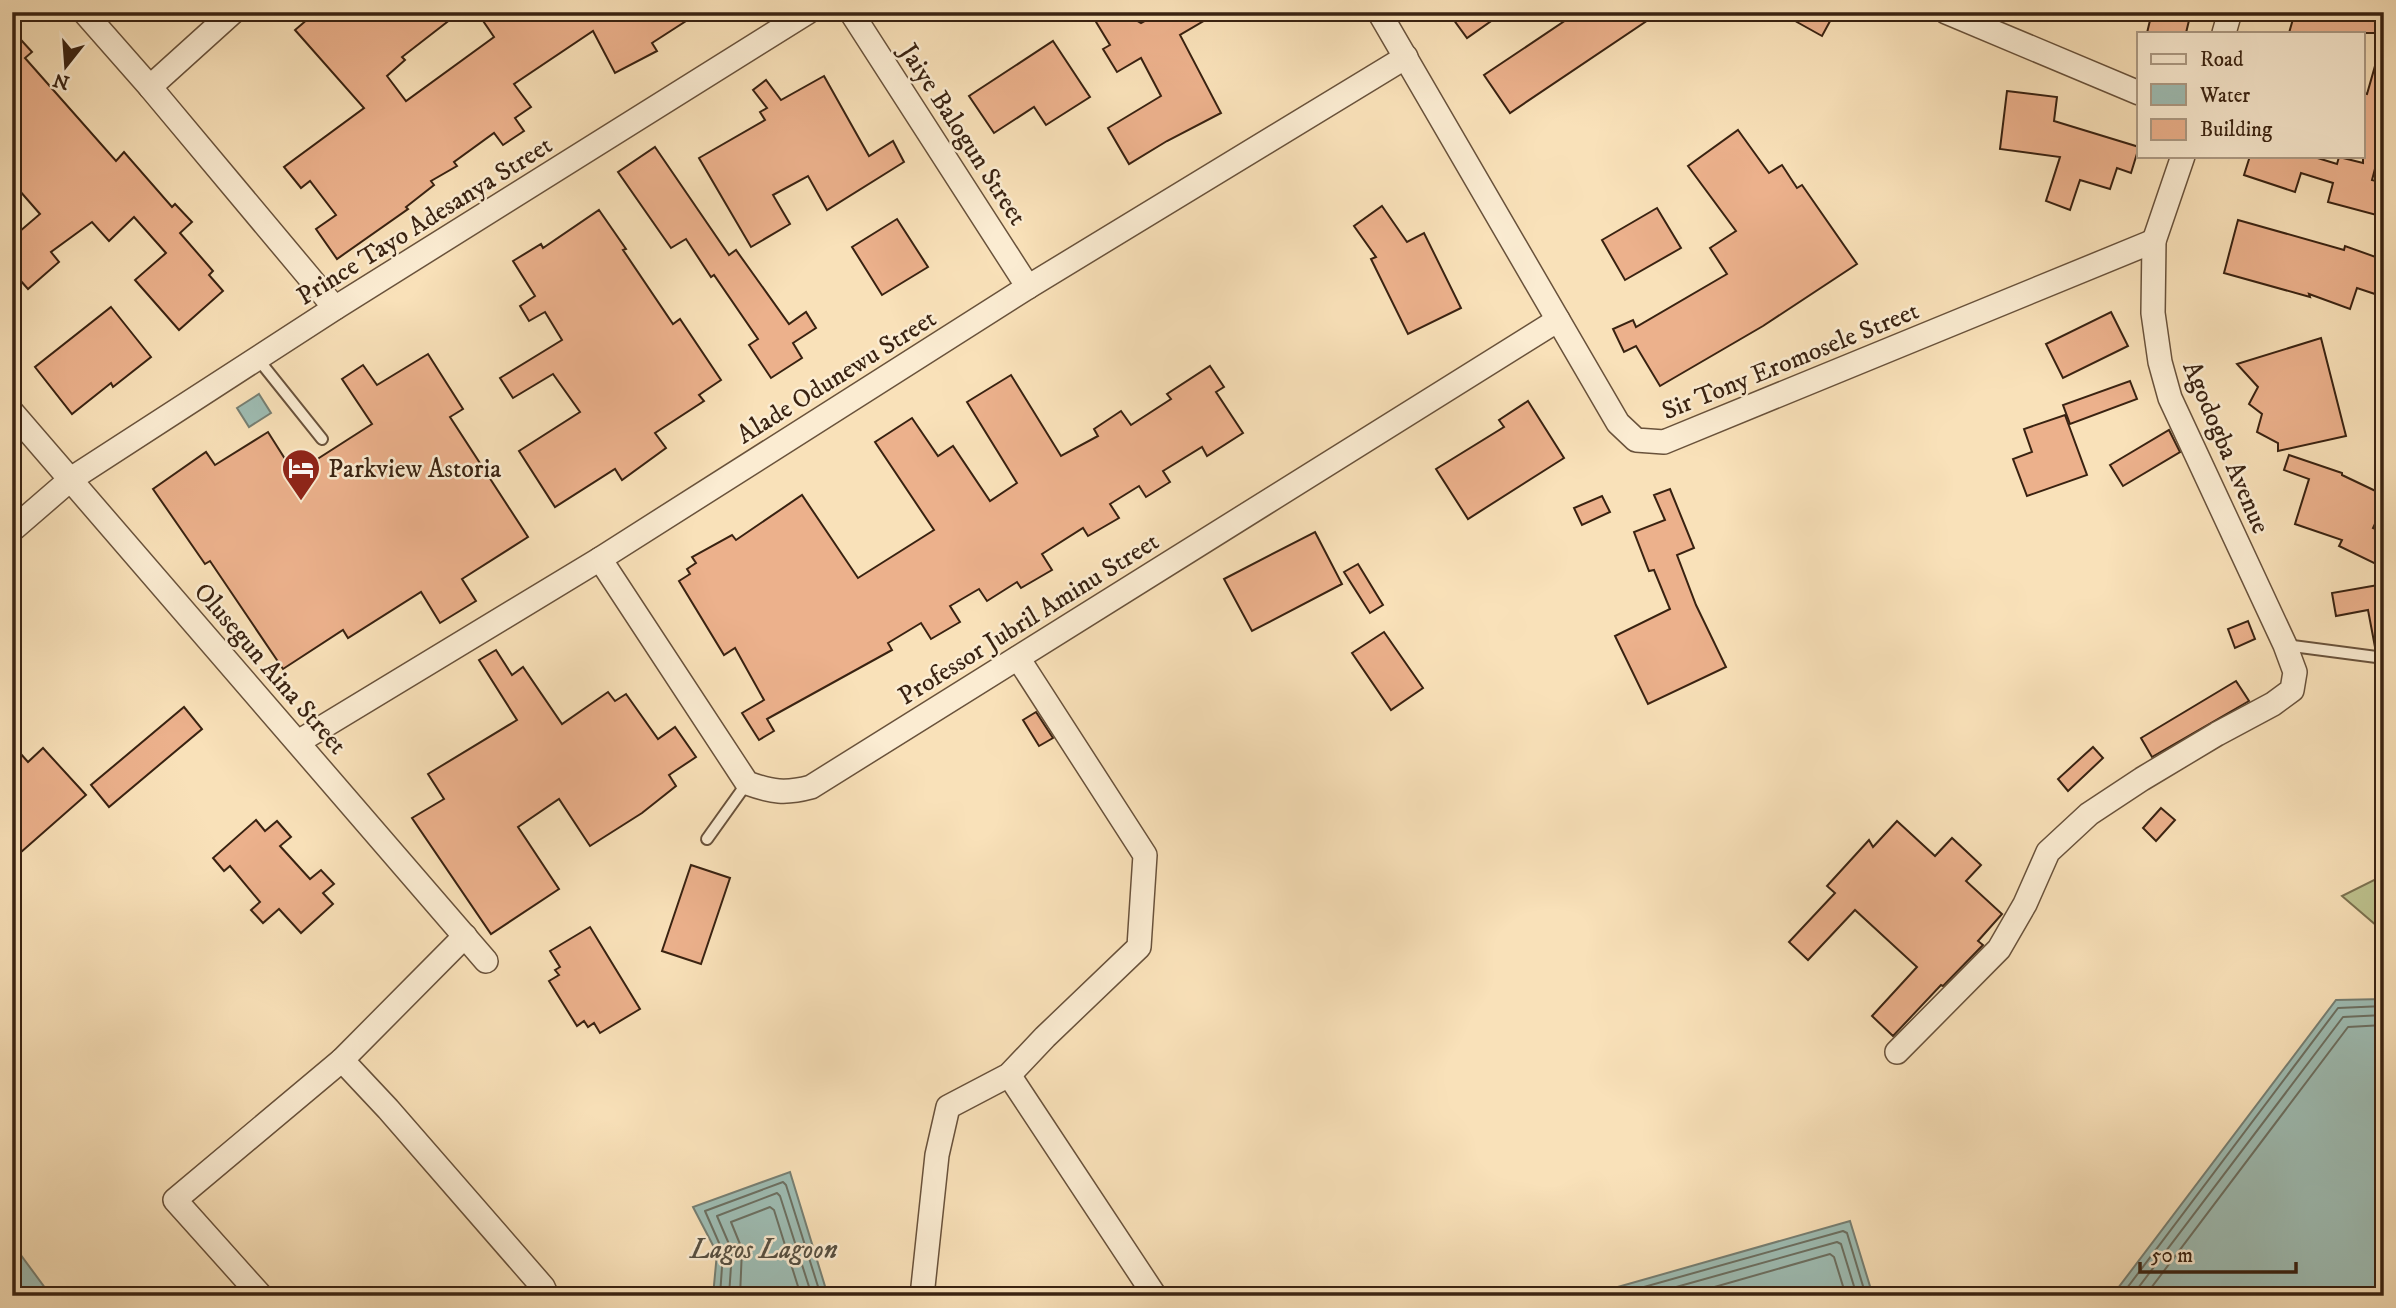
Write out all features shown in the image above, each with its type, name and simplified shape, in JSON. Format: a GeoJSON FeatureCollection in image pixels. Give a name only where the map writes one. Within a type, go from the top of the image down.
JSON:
{"type":"FeatureCollection","features":[{"type":"Feature","properties":{"kind":"street"},"geometry":{"type":"LineString","coordinates":[[84,12],[335,308]]}},
{"type":"Feature","properties":{"kind":"street"},"geometry":{"type":"LineString","coordinates":[[150,87],[233,12]]}},
{"type":"Feature","properties":{"kind":"street","name":"Prince Tayo Adesanya Street"},"geometry":{"type":"LineString","coordinates":[[12,530],[71,479],[335,308],[808,12]]}},
{"type":"Feature","properties":{"kind":"street","name":"Jaiye Balogun Street"},"geometry":{"type":"LineString","coordinates":[[851,12],[1028,287]]}},
{"type":"Feature","properties":{"kind":"street","name":"Sir Tony Eromosele Street"},"geometry":{"type":"LineString","coordinates":[[1379,12],[1618,423],[1636,440],[1664,442],[2154,241]]}},
{"type":"Feature","properties":{"kind":"street"},"geometry":{"type":"LineString","coordinates":[[1946,12],[2137,92]]}},
{"type":"Feature","properties":{"kind":"street"},"geometry":{"type":"LineString","coordinates":[[2224,32],[2230,12]]}},
{"type":"Feature","properties":{"kind":"street","name":"Alade Odunewu Street"},"geometry":{"type":"LineString","coordinates":[[298,742],[600,559],[1028,287],[1406,57]]}},
{"type":"Feature","properties":{"kind":"street","name":"Agodogba Avenue"},"geometry":{"type":"LineString","coordinates":[[1897,1052],[1998,949],[2025,904],[2048,852],[2090,814],[2142,779],[2273,704],[2292,690],[2295,671],[2285,645],[2170,398],[2160,362],[2153,313],[2154,241],[2182,158]]}},
{"type":"Feature","properties":{"kind":"street","name":"Professor Jubril Aminu Street"},"geometry":{"type":"LineString","coordinates":[[747,783],[769,791],[792,792],[810,788],[1559,320]]}},
{"type":"Feature","properties":{"kind":"street","name":"Olusegun Aina Street"},"geometry":{"type":"LineString","coordinates":[[12,412],[486,961]]}},
{"type":"Feature","properties":{"kind":"street"},"geometry":{"type":"LineString","coordinates":[[600,559],[747,783]]}},
{"type":"Feature","properties":{"kind":"street"},"geometry":{"type":"LineString","coordinates":[[922,1296],[937,1155],[948,1107],[1010,1075],[1045,1037],[1139,947],[1145,855],[1018,658]]}},
{"type":"Feature","properties":{"kind":"street"},"geometry":{"type":"LineString","coordinates":[[261,1296],[175,1200],[342,1060],[465,936]]}},
{"type":"Feature","properties":{"kind":"street"},"geometry":{"type":"LineString","coordinates":[[342,1060],[543,1287],[547,1296]]}},
{"type":"Feature","properties":{"kind":"street"},"geometry":{"type":"LineString","coordinates":[[1010,1075],[1155,1296]]}},
{"type":"Feature","properties":{"kind":"lane"},"geometry":{"type":"LineString","coordinates":[[258,359],[322,439]]}},
{"type":"Feature","properties":{"kind":"lane"},"geometry":{"type":"LineString","coordinates":[[2285,645],[2384,658]]}},
{"type":"Feature","properties":{"kind":"lane"},"geometry":{"type":"LineString","coordinates":[[707,839],[747,783]]}},
{"type":"Feature","properties":{"kind":"green space"},"geometry":{"type":"Polygon","coordinates":[[[2384,875],[2384,932],[2342,896],[2384,875]]]}},
{"type":"Feature","properties":{"kind":"water"},"geometry":{"type":"Polygon","coordinates":[[[259,394],[271,413],[249,427],[237,408],[259,394]]]}},
{"type":"Feature","properties":{"kind":"water"},"geometry":{"type":"Polygon","coordinates":[[[2384,999],[2384,1296],[2112,1296],[2336,1000],[2384,999]]]}},
{"type":"Feature","properties":{"kind":"water","name":"Lagos Lagoon"},"geometry":{"type":"Polygon","coordinates":[[[790,1172],[828,1296],[713,1296],[717,1253],[693,1207],[790,1172]]]}},
{"type":"Feature","properties":{"kind":"water"},"geometry":{"type":"Polygon","coordinates":[[[1850,1221],[1873,1296],[1586,1296],[1850,1221]]]}},
{"type":"Feature","properties":{"kind":"water"},"geometry":{"type":"Polygon","coordinates":[[[12,1243],[51,1296],[12,1296],[12,1243]]]}},
{"type":"Feature","properties":{"kind":"building"},"geometry":{"type":"Polygon","coordinates":[[[316,12],[460,12],[402,57],[405,60],[387,76],[406,101],[494,37],[477,12],[700,12],[652,43],[657,51],[615,73],[593,31],[514,84],[531,107],[515,118],[524,131],[503,145],[494,133],[454,162],[457,166],[431,181],[434,185],[406,207],[408,209],[337,259],[316,229],[336,215],[310,181],[301,188],[284,167],[364,108],[295,30],[316,12]]]}},
{"type":"Feature","properties":{"kind":"building"},"geometry":{"type":"Polygon","coordinates":[[[1090,12],[1134,12],[1134,19],[1141,23],[1150,18],[1153,12],[1219,12],[1180,35],[1221,113],[1129,164],[1108,128],[1161,96],[1141,58],[1117,72],[1103,49],[1110,45],[1090,12]]]}},
{"type":"Feature","properties":{"kind":"building"},"geometry":{"type":"Polygon","coordinates":[[[1448,12],[1504,12],[1467,38],[1448,12]]]}},
{"type":"Feature","properties":{"kind":"building"},"geometry":{"type":"Polygon","coordinates":[[[1578,12],[1660,12],[1510,113],[1484,75],[1578,12]]]}},
{"type":"Feature","properties":{"kind":"building"},"geometry":{"type":"Polygon","coordinates":[[[1779,12],[1835,12],[1822,36],[1779,12]]]}},
{"type":"Feature","properties":{"kind":"building"},"geometry":{"type":"Polygon","coordinates":[[[2152,12],[2191,12],[2186,32],[2147,32],[2152,12]]]}},
{"type":"Feature","properties":{"kind":"building"},"geometry":{"type":"Polygon","coordinates":[[[2295,12],[2353,12],[2384,21],[2384,33],[2289,32],[2295,12]]]}},
{"type":"Feature","properties":{"kind":"building"},"geometry":{"type":"Polygon","coordinates":[[[12,30],[32,52],[25,58],[116,161],[124,152],[172,207],[175,204],[192,222],[180,233],[213,271],[209,275],[223,291],[179,330],[135,280],[166,253],[134,217],[109,241],[92,222],[51,252],[59,262],[28,289],[12,271],[12,238],[40,214],[12,182],[12,30]]]}},
{"type":"Feature","properties":{"kind":"building"},"geometry":{"type":"Polygon","coordinates":[[[1053,41],[1090,97],[1046,125],[1034,107],[994,133],[969,96],[1053,41]]]}},
{"type":"Feature","properties":{"kind":"building"},"geometry":{"type":"Polygon","coordinates":[[[2379,52],[2384,53],[2384,147],[2381,146],[2372,180],[2384,183],[2384,217],[2328,202],[2333,183],[2301,173],[2295,192],[2244,175],[2249,158],[2318,158],[2337,164],[2339,158],[2343,158],[2363,163],[2364,93],[2367,94],[2379,52]]]}},
{"type":"Feature","properties":{"kind":"building"},"geometry":{"type":"Polygon","coordinates":[[[824,76],[869,156],[893,141],[904,162],[827,210],[808,176],[773,195],[790,224],[751,247],[699,158],[765,120],[760,112],[767,108],[753,90],[766,80],[781,100],[824,76]]]}},
{"type":"Feature","properties":{"kind":"building"},"geometry":{"type":"Polygon","coordinates":[[[2007,91],[2057,97],[2054,121],[2137,146],[2137,154],[2131,173],[2117,168],[2110,189],[2080,180],[2070,210],[2046,201],[2060,157],[2000,149],[2007,91]]]}},
{"type":"Feature","properties":{"kind":"building"},"geometry":{"type":"Polygon","coordinates":[[[1738,130],[1769,173],[1782,165],[1797,188],[1802,185],[1857,264],[1763,326],[1660,386],[1636,346],[1624,352],[1613,329],[1633,320],[1636,327],[1727,274],[1710,248],[1736,231],[1688,166],[1738,130]]]}},
{"type":"Feature","properties":{"kind":"building"},"geometry":{"type":"Polygon","coordinates":[[[655,147],[729,255],[736,250],[789,324],[806,312],[816,328],[793,343],[802,358],[771,378],[749,345],[758,339],[714,275],[711,277],[686,239],[671,248],[618,172],[655,147]]]}},
{"type":"Feature","properties":{"kind":"building"},"geometry":{"type":"Polygon","coordinates":[[[1382,206],[1407,242],[1424,233],[1461,308],[1408,334],[1371,259],[1376,257],[1354,226],[1382,206]]]}},
{"type":"Feature","properties":{"kind":"building"},"geometry":{"type":"Polygon","coordinates":[[[1657,208],[1681,248],[1625,280],[1602,240],[1657,208]]]}},
{"type":"Feature","properties":{"kind":"building"},"geometry":{"type":"Polygon","coordinates":[[[599,210],[673,324],[680,319],[721,380],[699,395],[704,401],[655,433],[666,448],[622,480],[615,469],[555,507],[519,451],[580,412],[553,374],[513,398],[500,378],[562,340],[545,312],[529,321],[520,306],[535,296],[513,261],[541,244],[543,248],[599,210]]]}},
{"type":"Feature","properties":{"kind":"building"},"geometry":{"type":"Polygon","coordinates":[[[897,219],[928,267],[882,295],[852,247],[897,219]]]}},
{"type":"Feature","properties":{"kind":"building"},"geometry":{"type":"Polygon","coordinates":[[[2238,220],[2344,250],[2345,246],[2384,260],[2384,297],[2357,288],[2350,309],[2309,294],[2310,297],[2224,273],[2238,220]]]}},
{"type":"Feature","properties":{"kind":"building"},"geometry":{"type":"Polygon","coordinates":[[[111,307],[151,357],[113,387],[111,383],[72,414],[35,367],[111,307]]]}},
{"type":"Feature","properties":{"kind":"building"},"geometry":{"type":"Polygon","coordinates":[[[2111,312],[2128,346],[2063,378],[2046,344],[2111,312]]]}},
{"type":"Feature","properties":{"kind":"building"},"geometry":{"type":"Polygon","coordinates":[[[2321,338],[2346,436],[2278,451],[2278,443],[2257,432],[2262,414],[2249,404],[2258,387],[2237,364],[2321,338]]]}},
{"type":"Feature","properties":{"kind":"building"},"geometry":{"type":"Polygon","coordinates":[[[428,354],[463,409],[450,417],[528,537],[462,579],[476,601],[440,623],[421,592],[348,638],[343,630],[283,669],[210,561],[205,564],[153,489],[206,452],[215,465],[268,432],[287,462],[308,465],[372,424],[342,379],[363,365],[377,385],[428,354]]]}},
{"type":"Feature","properties":{"kind":"building"},"geometry":{"type":"Polygon","coordinates":[[[1210,366],[1224,387],[1216,392],[1243,433],[1207,456],[1202,447],[1163,471],[1170,482],[1146,497],[1139,486],[1110,504],[1119,518],[1088,536],[1083,528],[1042,554],[1052,570],[1021,588],[1017,582],[987,601],[979,589],[950,606],[960,622],[931,639],[921,623],[888,643],[892,650],[767,719],[774,731],[759,740],[742,713],[764,700],[735,648],[724,655],[679,581],[690,574],[687,569],[696,563],[692,557],[732,535],[736,540],[802,495],[858,578],[934,530],[875,442],[912,418],[938,456],[953,446],[990,501],[1017,483],[967,402],[1011,375],[1061,456],[1098,436],[1094,429],[1121,411],[1131,425],[1171,399],[1167,394],[1210,366]]]}},
{"type":"Feature","properties":{"kind":"building"},"geometry":{"type":"Polygon","coordinates":[[[2130,381],[2137,399],[2070,424],[2063,405],[2130,381]]]}},
{"type":"Feature","properties":{"kind":"building"},"geometry":{"type":"Polygon","coordinates":[[[1528,401],[1564,458],[1468,519],[1436,469],[1504,427],[1499,420],[1528,401]]]}},
{"type":"Feature","properties":{"kind":"building"},"geometry":{"type":"Polygon","coordinates":[[[2065,415],[2087,475],[2027,496],[2013,459],[2032,452],[2024,429],[2065,415]]]}},
{"type":"Feature","properties":{"kind":"building"},"geometry":{"type":"Polygon","coordinates":[[[2169,430],[2180,452],[2123,486],[2110,465],[2169,430]]]}},
{"type":"Feature","properties":{"kind":"building"},"geometry":{"type":"Polygon","coordinates":[[[2289,455],[2342,473],[2384,495],[2384,505],[2373,528],[2384,533],[2384,546],[2376,564],[2339,546],[2342,540],[2295,524],[2309,479],[2284,470],[2289,455]]]}},
{"type":"Feature","properties":{"kind":"building"},"geometry":{"type":"Polygon","coordinates":[[[1670,489],[1694,548],[1677,555],[1696,605],[1726,667],[1648,704],[1615,636],[1670,609],[1654,570],[1649,571],[1634,532],[1665,520],[1654,495],[1670,489]]]}},
{"type":"Feature","properties":{"kind":"building"},"geometry":{"type":"Polygon","coordinates":[[[1602,496],[1610,512],[1582,525],[1574,508],[1602,496]]]}},
{"type":"Feature","properties":{"kind":"building"},"geometry":{"type":"Polygon","coordinates":[[[1315,532],[1342,584],[1252,631],[1224,579],[1315,532]]]}},
{"type":"Feature","properties":{"kind":"building"},"geometry":{"type":"Polygon","coordinates":[[[1358,564],[1383,605],[1370,613],[1344,572],[1358,564]]]}},
{"type":"Feature","properties":{"kind":"building"},"geometry":{"type":"Polygon","coordinates":[[[2384,584],[2384,647],[2375,647],[2368,610],[2336,616],[2332,593],[2384,584]]]}},
{"type":"Feature","properties":{"kind":"building"},"geometry":{"type":"Polygon","coordinates":[[[2248,621],[2255,639],[2235,648],[2228,629],[2248,621]]]}},
{"type":"Feature","properties":{"kind":"building"},"geometry":{"type":"Polygon","coordinates":[[[1384,632],[1423,688],[1391,710],[1352,653],[1384,632]]]}},
{"type":"Feature","properties":{"kind":"building"},"geometry":{"type":"Polygon","coordinates":[[[496,650],[512,675],[523,667],[562,724],[608,692],[615,701],[626,694],[658,739],[675,727],[696,757],[669,775],[676,786],[642,813],[590,846],[559,799],[518,827],[559,889],[491,934],[412,818],[444,799],[428,774],[517,720],[479,660],[496,650]]]}},
{"type":"Feature","properties":{"kind":"building"},"geometry":{"type":"Polygon","coordinates":[[[2236,681],[2249,701],[2152,757],[2141,738],[2236,681]]]}},
{"type":"Feature","properties":{"kind":"building"},"geometry":{"type":"Polygon","coordinates":[[[184,707],[202,729],[109,807],[91,785],[184,707]]]}},
{"type":"Feature","properties":{"kind":"building"},"geometry":{"type":"Polygon","coordinates":[[[1036,712],[1053,738],[1039,746],[1023,720],[1036,712]]]}},
{"type":"Feature","properties":{"kind":"building"},"geometry":{"type":"Polygon","coordinates":[[[12,744],[28,762],[43,748],[86,795],[12,860],[12,744]]]}},
{"type":"Feature","properties":{"kind":"building"},"geometry":{"type":"Polygon","coordinates":[[[2093,747],[2103,758],[2068,791],[2058,779],[2093,747]]]}},
{"type":"Feature","properties":{"kind":"building"},"geometry":{"type":"Polygon","coordinates":[[[2161,808],[2175,820],[2156,841],[2143,828],[2161,808]]]}},
{"type":"Feature","properties":{"kind":"building"},"geometry":{"type":"Polygon","coordinates":[[[256,820],[265,831],[277,821],[291,837],[280,846],[310,879],[321,870],[334,884],[323,893],[333,904],[301,933],[279,909],[263,923],[251,910],[260,902],[230,866],[224,871],[213,858],[256,820]]]}},
{"type":"Feature","properties":{"kind":"building"},"geometry":{"type":"Polygon","coordinates":[[[1897,821],[1935,856],[1952,838],[1981,865],[1966,881],[2002,914],[1978,941],[1983,945],[1893,1036],[1872,1016],[1917,967],[1855,910],[1808,960],[1789,942],[1835,893],[1827,886],[1869,840],[1873,847],[1897,821]]]}},
{"type":"Feature","properties":{"kind":"building"},"geometry":{"type":"Polygon","coordinates":[[[691,865],[730,878],[701,964],[662,951],[691,865]]]}},
{"type":"Feature","properties":{"kind":"building"},"geometry":{"type":"Polygon","coordinates":[[[590,927],[640,1009],[600,1033],[594,1023],[588,1027],[584,1021],[577,1026],[549,981],[559,975],[555,970],[560,967],[550,951],[590,927]]]}},
{"type":"Feature","properties":{"kind":"place","name":"Parkview Astoria"},"geometry":{"type":"Point","coordinates":[301,502]}}]}
